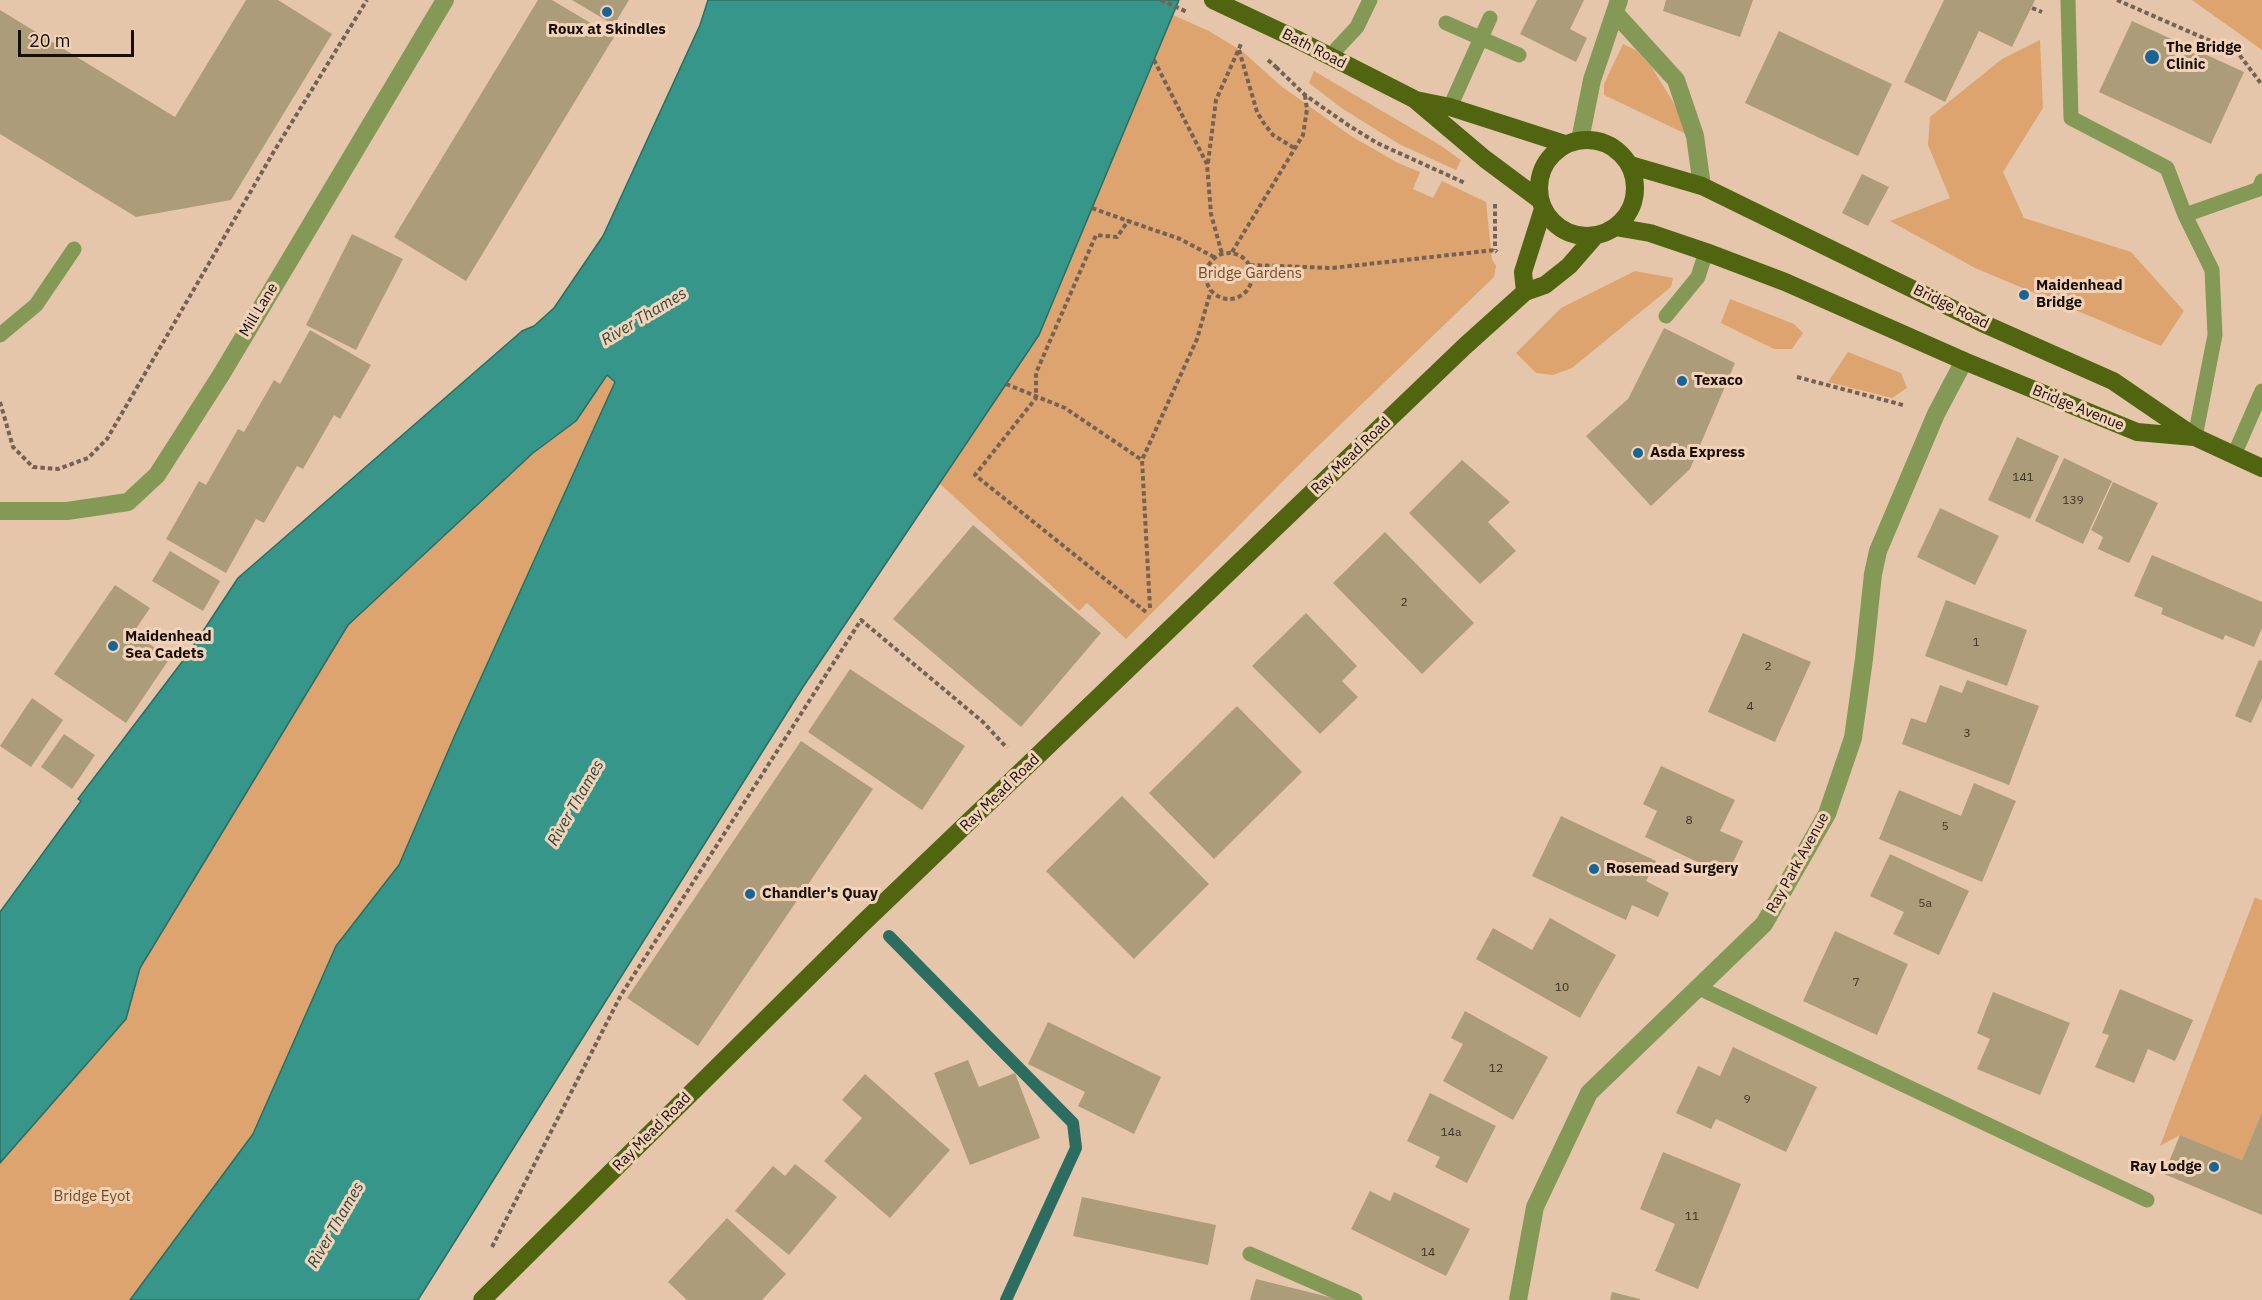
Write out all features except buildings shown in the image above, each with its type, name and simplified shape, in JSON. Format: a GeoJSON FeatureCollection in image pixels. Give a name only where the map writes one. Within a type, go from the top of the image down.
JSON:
{"type":"FeatureCollection","features":[{"type":"Feature","properties":{"kind":"main road","name":"Bath Road"},"geometry":{"type":"LineString","coordinates":[[1214,0],[1414,99],[1541,205],[1552,222],[1565,231],[1580,236],[1596,235],[1615,227]]}},
{"type":"Feature","properties":{"kind":"main road","name":"Bath Road"},"geometry":{"type":"LineString","coordinates":[[1414,99],[1572,142],[1595,140],[1621,153],[1630,165]]}},
{"type":"Feature","properties":{"kind":"main road"},"geometry":{"type":"LineString","coordinates":[[1525,292],[1523,272],[1541,205],[1538,184],[1543,168],[1551,154],[1572,142]]}},
{"type":"Feature","properties":{"kind":"main road"},"geometry":{"type":"LineString","coordinates":[[1615,227],[1627,215],[1634,199],[1635,182],[1630,165]]}},
{"type":"Feature","properties":{"kind":"main road","name":"Bridge Road"},"geometry":{"type":"LineString","coordinates":[[1630,165],[1702,186],[1982,322],[2113,381],[2195,437],[2262,468]]}},
{"type":"Feature","properties":{"kind":"main road"},"geometry":{"type":"LineString","coordinates":[[1615,227],[1650,233],[1785,282],[1964,361]]}},
{"type":"Feature","properties":{"kind":"main road","name":"Ray Mead Road"},"geometry":{"type":"LineString","coordinates":[[482,1300],[862,924],[1465,346],[1525,292],[1545,285],[1569,266],[1596,235]]}},
{"type":"Feature","properties":{"kind":"main road","name":"Bridge Avenue"},"geometry":{"type":"LineString","coordinates":[[1964,361],[2137,432],[2195,437]]}},
{"type":"Feature","properties":{"kind":"street","name":"Mill Lane"},"geometry":{"type":"LineString","coordinates":[[0,511],[67,511],[128,502],[157,475],[221,375],[445,0]]}},
{"type":"Feature","properties":{"kind":"street"},"geometry":{"type":"LineString","coordinates":[[1572,142],[1617,6]]}},
{"type":"Feature","properties":{"kind":"street"},"geometry":{"type":"LineString","coordinates":[[1617,6],[1676,80],[1695,136],[1702,186]]}},
{"type":"Feature","properties":{"kind":"street","name":"Ray Park Avenue"},"geometry":{"type":"LineString","coordinates":[[1518,1300],[1535,1207],[1588,1093],[1764,924],[1827,814],[1852,738],[1864,659],[1872,574],[1878,551],[1936,414],[1964,361]]}},
{"type":"Feature","properties":{"kind":"lane"},"geometry":{"type":"LineString","coordinates":[[1330,56],[1357,27],[1370,0]]}},
{"type":"Feature","properties":{"kind":"lane"},"geometry":{"type":"LineString","coordinates":[[2068,0],[2071,118],[2167,168],[2185,215],[2212,270],[2215,335],[2195,437]]}},
{"type":"Feature","properties":{"kind":"lane"},"geometry":{"type":"LineString","coordinates":[[1450,107],[1490,18]]}},
{"type":"Feature","properties":{"kind":"lane"},"geometry":{"type":"LineString","coordinates":[[1446,23],[1519,55]]}},
{"type":"Feature","properties":{"kind":"lane"},"geometry":{"type":"LineString","coordinates":[[2185,215],[2259,189],[2262,181]]}},
{"type":"Feature","properties":{"kind":"lane"},"geometry":{"type":"LineString","coordinates":[[0,335],[40,300],[74,249]]}},
{"type":"Feature","properties":{"kind":"lane"},"geometry":{"type":"LineString","coordinates":[[1666,316],[1698,277],[1706,252]]}},
{"type":"Feature","properties":{"kind":"lane"},"geometry":{"type":"LineString","coordinates":[[2234,455],[2262,390]]}},
{"type":"Feature","properties":{"kind":"lane"},"geometry":{"type":"LineString","coordinates":[[1697,987],[2147,1200]]}},
{"type":"Feature","properties":{"kind":"lane"},"geometry":{"type":"LineString","coordinates":[[1250,1254],[1355,1300]]}},
{"type":"Feature","properties":{"kind":"path"},"geometry":{"type":"LineString","coordinates":[[0,402],[13,447],[33,467],[58,469],[88,458],[107,439],[273,153],[367,0]]}},
{"type":"Feature","properties":{"kind":"path"},"geometry":{"type":"LineString","coordinates":[[2117,0],[2238,53],[2262,85]]}},
{"type":"Feature","properties":{"kind":"path"},"geometry":{"type":"LineString","coordinates":[[1222,254],[1211,214],[1207,164],[1216,100],[1239,49],[1257,112],[1273,135],[1296,149]]}},
{"type":"Feature","properties":{"kind":"path"},"geometry":{"type":"LineString","coordinates":[[1154,60],[1207,164]]}},
{"type":"Feature","properties":{"kind":"path"},"geometry":{"type":"LineString","coordinates":[[1276,67],[1305,95],[1377,142],[1469,184]]}},
{"type":"Feature","properties":{"kind":"path"},"geometry":{"type":"LineString","coordinates":[[1232,252],[1303,135],[1305,95]]}},
{"type":"Feature","properties":{"kind":"path"},"geometry":{"type":"LineString","coordinates":[[1493,198],[1496,207],[1495,250],[1499,256]]}},
{"type":"Feature","properties":{"kind":"path"},"geometry":{"type":"LineString","coordinates":[[1092,208],[1180,239],[1216,258]]}},
{"type":"Feature","properties":{"kind":"path"},"geometry":{"type":"LineString","coordinates":[[1128,220],[1117,237],[1096,235],[1036,373],[1036,398],[975,475],[1150,615],[1142,460],[1197,339],[1211,290]]}},
{"type":"Feature","properties":{"kind":"path"},"geometry":{"type":"LineString","coordinates":[[1250,265],[1332,268],[1495,250]]}},
{"type":"Feature","properties":{"kind":"path"},"geometry":{"type":"LineString","coordinates":[[1232,252],[1242,257],[1250,265],[1251,285],[1245,294],[1236,299],[1226,300],[1216,296],[1206,278],[1207,268],[1222,254],[1232,252]]}},
{"type":"Feature","properties":{"kind":"path"},"geometry":{"type":"LineString","coordinates":[[1797,377],[1904,405]]}},
{"type":"Feature","properties":{"kind":"path"},"geometry":{"type":"LineString","coordinates":[[1006,384],[1065,408],[1142,460]]}},
{"type":"Feature","properties":{"kind":"path"},"geometry":{"type":"LineString","coordinates":[[491,1247],[621,995],[861,620],[983,722],[1027,768]]}},
{"type":"Feature","properties":{"kind":"green space"},"geometry":{"type":"Polygon","coordinates":[[[2192,0],[2262,0],[2262,50],[2192,0]]]}},
{"type":"Feature","properties":{"kind":"green space","name":"Bridge Gardens"},"geometry":{"type":"Polygon","coordinates":[[[1173,15],[1209,31],[1242,51],[1281,86],[1351,136],[1398,163],[1420,172],[1413,189],[1433,198],[1442,181],[1486,202],[1492,259],[1496,266],[1494,277],[1312,452],[1126,639],[1087,603],[1079,611],[940,484],[1039,335],[1173,15]]]}},
{"type":"Feature","properties":{"kind":"green space"},"geometry":{"type":"Polygon","coordinates":[[[2040,40],[2043,108],[2003,172],[2024,218],[2131,252],[2184,311],[2161,346],[1975,268],[1890,221],[1950,198],[1928,145],[1930,117],[2002,59],[2040,40]]]}},
{"type":"Feature","properties":{"kind":"green space"},"geometry":{"type":"Polygon","coordinates":[[[1623,44],[1636,50],[1651,66],[1678,110],[1686,134],[1604,95],[1604,84],[1623,44]]]}},
{"type":"Feature","properties":{"kind":"green space"},"geometry":{"type":"Polygon","coordinates":[[[1314,71],[1440,145],[1461,160],[1456,170],[1399,144],[1343,109],[1309,83],[1314,71]]]}},
{"type":"Feature","properties":{"kind":"green space"},"geometry":{"type":"Polygon","coordinates":[[[1635,271],[1673,278],[1671,287],[1572,368],[1553,375],[1536,373],[1516,353],[1561,308],[1635,271]]]}},
{"type":"Feature","properties":{"kind":"green space"},"geometry":{"type":"Polygon","coordinates":[[[1730,299],[1794,324],[1803,333],[1792,349],[1774,349],[1721,323],[1730,299]]]}},
{"type":"Feature","properties":{"kind":"green space"},"geometry":{"type":"Polygon","coordinates":[[[1848,352],[1901,373],[1907,388],[1892,398],[1828,382],[1848,352]]]}},
{"type":"Feature","properties":{"kind":"green space","name":"Bridge Eyot"},"geometry":{"type":"Polygon","coordinates":[[[607,375],[615,382],[455,735],[399,865],[336,946],[253,1134],[130,1300],[0,1300],[0,1163],[126,1019],[140,968],[348,625],[533,453],[576,421],[607,375]]]}},
{"type":"Feature","properties":{"kind":"green space"},"geometry":{"type":"Polygon","coordinates":[[[2255,897],[2262,901],[2262,1112],[2242,1160],[2180,1135],[2160,1146],[2255,897]]]}},
{"type":"Feature","properties":{"kind":"water","name":"River Thames"},"geometry":{"type":"Polygon","coordinates":[[[708,0],[1179,0],[1039,335],[803,687],[418,1300],[130,1300],[253,1134],[336,946],[399,865],[455,735],[615,382],[607,375],[576,421],[533,453],[348,625],[140,968],[126,1019],[0,1163],[0,912],[81,801],[78,799],[188,654],[238,578],[522,331],[534,326],[554,308],[603,236],[700,25],[708,0]]]}},
{"type":"Feature","properties":{"kind":"waterway"},"geometry":{"type":"LineString","coordinates":[[889,936],[1073,1123],[1076,1148],[1006,1300]]}},
{"type":"Feature","properties":{"kind":"place","name":"Roux at Skindles"},"geometry":{"type":"Point","coordinates":[607,12]}},
{"type":"Feature","properties":{"kind":"place","name":"The Bridge Clinic"},"geometry":{"type":"Point","coordinates":[2152,57]}},
{"type":"Feature","properties":{"kind":"place","name":"Maidenhead Bridge"},"geometry":{"type":"Point","coordinates":[2024,295]}},
{"type":"Feature","properties":{"kind":"place","name":"Texaco"},"geometry":{"type":"Point","coordinates":[1682,381]}},
{"type":"Feature","properties":{"kind":"place","name":"Asda Express"},"geometry":{"type":"Point","coordinates":[1638,453]}},
{"type":"Feature","properties":{"kind":"place","name":"Maidenhead Sea Cadets"},"geometry":{"type":"Point","coordinates":[113,646]}},
{"type":"Feature","properties":{"kind":"place","name":"Rosemead Surgery"},"geometry":{"type":"Point","coordinates":[1594,869]}},
{"type":"Feature","properties":{"kind":"place","name":"Chandler's Quay"},"geometry":{"type":"Point","coordinates":[750,894]}},
{"type":"Feature","properties":{"kind":"place","name":"Ray Lodge"},"geometry":{"type":"Point","coordinates":[2214,1167]}}]}
